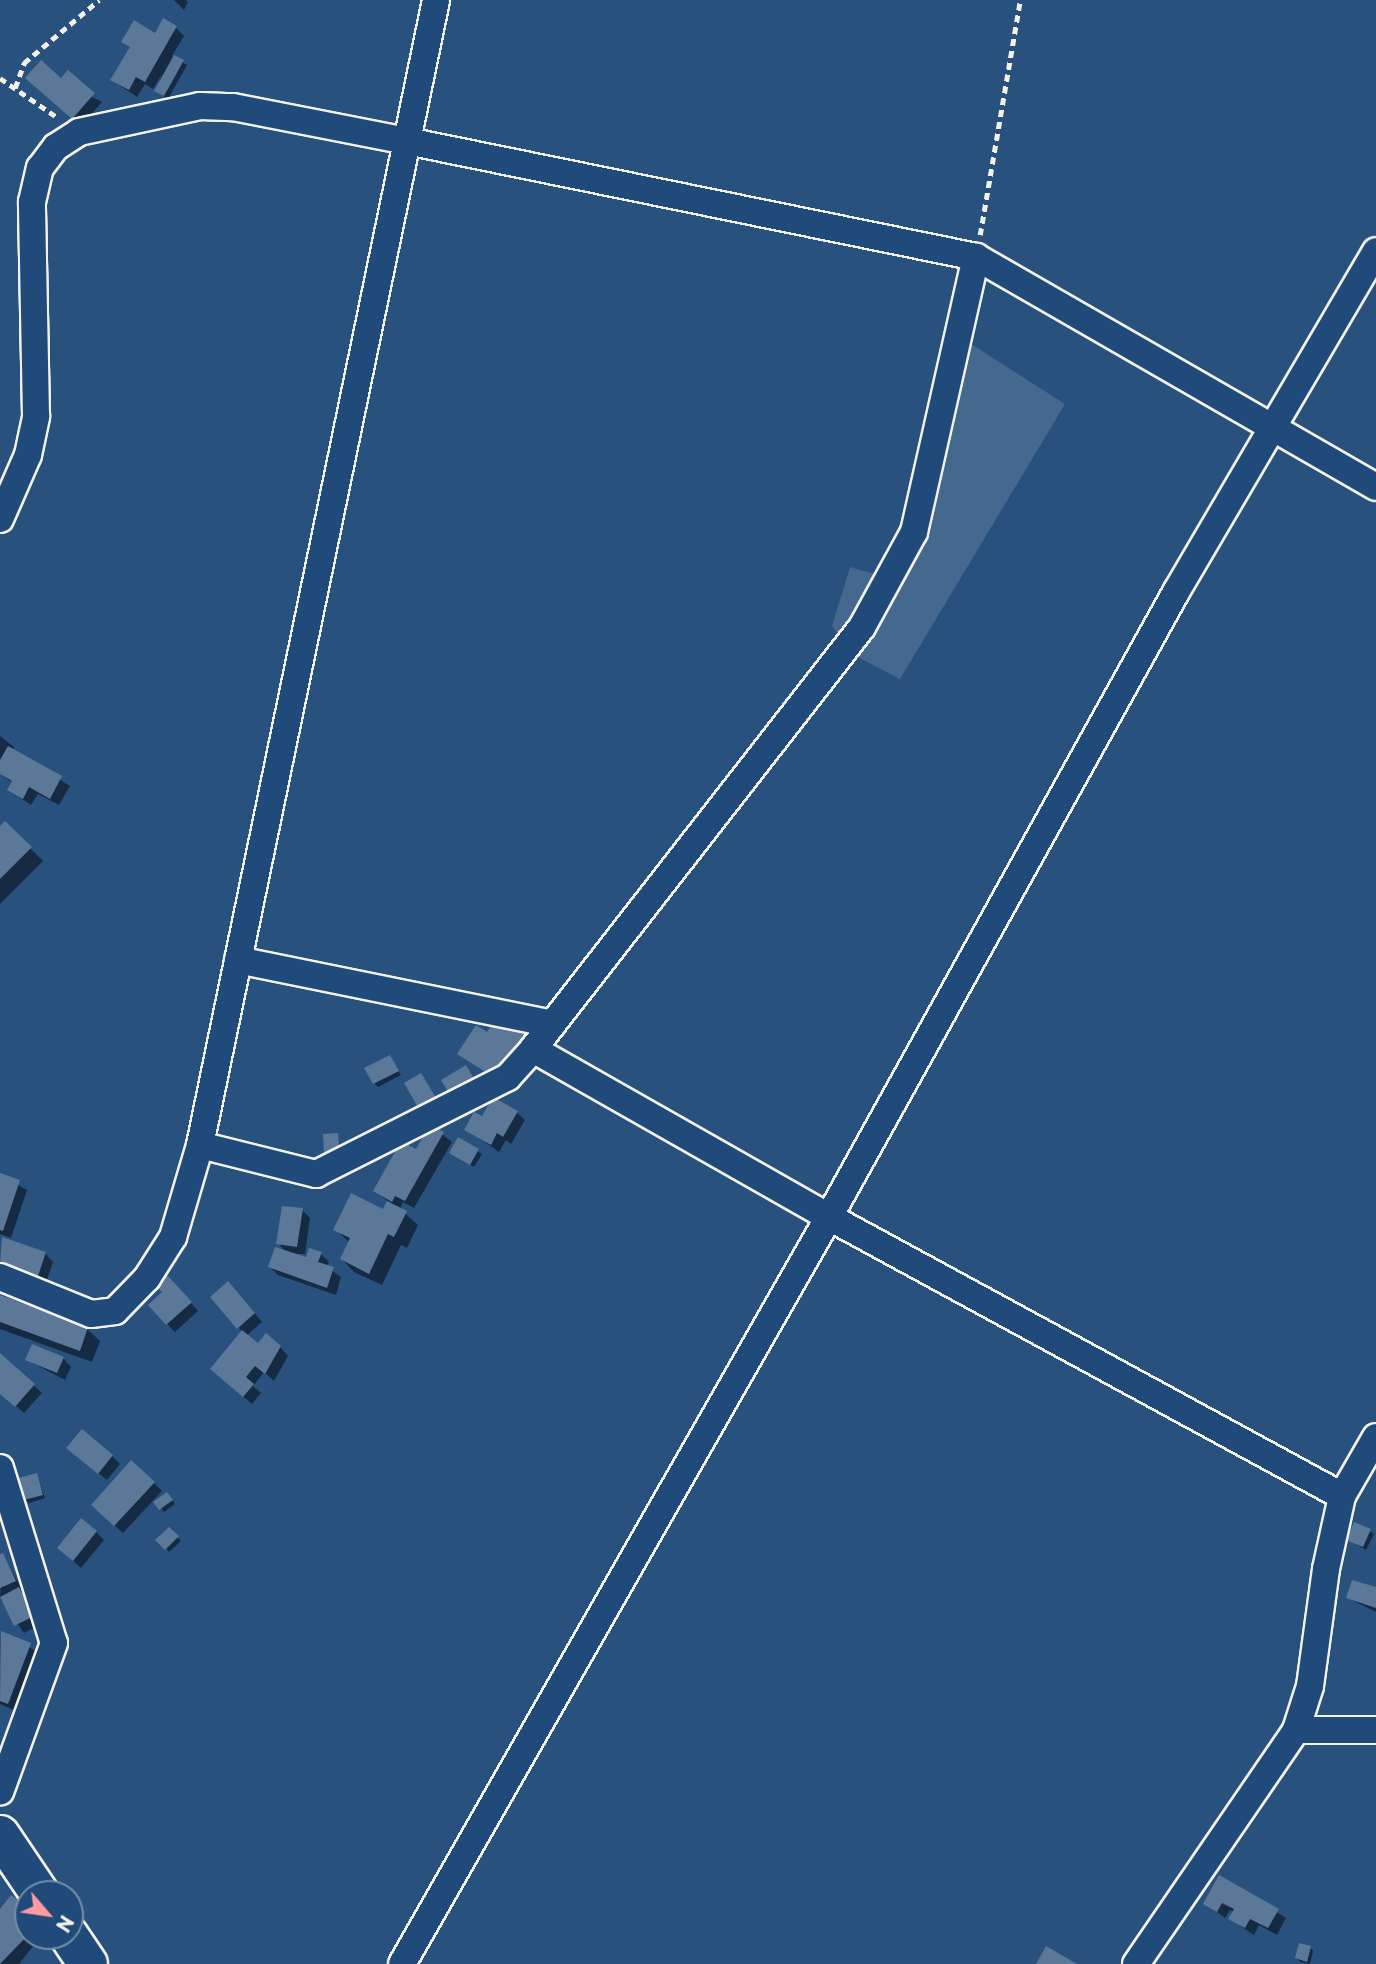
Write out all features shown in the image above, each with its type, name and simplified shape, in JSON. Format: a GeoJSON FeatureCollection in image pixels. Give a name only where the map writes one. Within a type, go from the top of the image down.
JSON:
{"type":"FeatureCollection","features":[{"type":"Feature","properties":{"kind":"main road"},"geometry":{"type":"LineString","coordinates":[[0,1835],[31,1880]]}},
{"type":"Feature","properties":{"kind":"street"},"geometry":{"type":"LineString","coordinates":[[0,1277],[90,1314],[115,1311],[147,1278],[173,1237],[200,1145],[436,0]]}},
{"type":"Feature","properties":{"kind":"street"},"geometry":{"type":"LineString","coordinates":[[0,519],[28,455],[36,416],[32,202],[40,168],[56,147],[79,132],[200,106],[233,107],[976,257],[1376,487]]}},
{"type":"Feature","properties":{"kind":"street"},"geometry":{"type":"LineString","coordinates":[[402,1964],[830,1217],[1176,592],[1274,430],[1376,250]]}},
{"type":"Feature","properties":{"kind":"street"},"geometry":{"type":"LineString","coordinates":[[200,1145],[316,1174],[508,1077],[533,1049],[863,627],[914,532],[976,257]]}},
{"type":"Feature","properties":{"kind":"street"},"geometry":{"type":"LineString","coordinates":[[238,960],[553,1024]]}},
{"type":"Feature","properties":{"kind":"street"},"geometry":{"type":"LineString","coordinates":[[533,1049],[830,1217],[1342,1496]]}},
{"type":"Feature","properties":{"kind":"street"},"geometry":{"type":"LineString","coordinates":[[1136,1964],[1296,1730],[1310,1686],[1326,1569],[1342,1496],[1376,1437]]}},
{"type":"Feature","properties":{"kind":"street"},"geometry":{"type":"LineString","coordinates":[[0,1468],[54,1643],[0,1792]]}},
{"type":"Feature","properties":{"kind":"street"},"geometry":{"type":"LineString","coordinates":[[1296,1730],[1376,1730]]}},
{"type":"Feature","properties":{"kind":"path"},"geometry":{"type":"LineString","coordinates":[[15,88],[24,63],[99,0]]}},
{"type":"Feature","properties":{"kind":"path"},"geometry":{"type":"LineString","coordinates":[[976,257],[1020,0]]}},
{"type":"Feature","properties":{"kind":"path"},"geometry":{"type":"LineString","coordinates":[[0,78],[79,132]]}},
{"type":"Feature","properties":{"kind":"shaded area"},"geometry":{"type":"Polygon","coordinates":[[[971,344],[1065,404],[900,679],[852,654],[832,626],[850,567],[882,576],[904,535],[941,385],[971,344]]]}},
{"type":"Feature","properties":{"kind":"building"},"geometry":{"type":"Polygon","coordinates":[[[163,18],[177,26],[145,82],[136,77],[129,90],[110,80],[130,47],[121,42],[134,20],[155,33],[163,18]]]}},
{"type":"Feature","properties":{"kind":"building"},"geometry":{"type":"Polygon","coordinates":[[[174,55],[184,60],[164,96],[154,91],[174,55]]]}},
{"type":"Feature","properties":{"kind":"building"},"geometry":{"type":"Polygon","coordinates":[[[41,60],[61,78],[68,70],[95,93],[72,119],[25,78],[41,60]]]}},
{"type":"Feature","properties":{"kind":"building"},"geometry":{"type":"Polygon","coordinates":[[[8,746],[62,776],[50,799],[29,787],[23,799],[7,790],[12,781],[0,774],[0,760],[8,746]]]}},
{"type":"Feature","properties":{"kind":"building"},"geometry":{"type":"Polygon","coordinates":[[[5,821],[32,847],[0,879],[0,826],[5,821]]]}},
{"type":"Feature","properties":{"kind":"building"},"geometry":{"type":"Polygon","coordinates":[[[495,1020],[527,1035],[498,1080],[457,1054],[476,1025],[487,1032],[495,1020]]]}},
{"type":"Feature","properties":{"kind":"building"},"geometry":{"type":"Polygon","coordinates":[[[390,1055],[399,1071],[373,1084],[364,1068],[390,1055]]]}},
{"type":"Feature","properties":{"kind":"building"},"geometry":{"type":"Polygon","coordinates":[[[466,1065],[477,1084],[452,1098],[441,1080],[466,1065]]]}},
{"type":"Feature","properties":{"kind":"building"},"geometry":{"type":"Polygon","coordinates":[[[421,1073],[438,1101],[420,1111],[404,1083],[421,1073]]]}},
{"type":"Feature","properties":{"kind":"building"},"geometry":{"type":"Polygon","coordinates":[[[493,1097],[518,1111],[503,1137],[497,1133],[491,1145],[464,1130],[474,1112],[482,1116],[493,1097]]]}},
{"type":"Feature","properties":{"kind":"building"},"geometry":{"type":"Polygon","coordinates":[[[430,1124],[444,1132],[405,1201],[395,1196],[392,1202],[373,1191],[401,1141],[416,1149],[430,1124]]]}},
{"type":"Feature","properties":{"kind":"building"},"geometry":{"type":"Polygon","coordinates":[[[338,1133],[340,1152],[324,1153],[323,1134],[338,1133]]]}},
{"type":"Feature","properties":{"kind":"building"},"geometry":{"type":"Polygon","coordinates":[[[458,1137],[479,1149],[470,1165],[449,1153],[458,1137]]]}},
{"type":"Feature","properties":{"kind":"building"},"geometry":{"type":"Polygon","coordinates":[[[0,1173],[20,1180],[3,1231],[0,1230],[0,1173]]]}},
{"type":"Feature","properties":{"kind":"building"},"geometry":{"type":"Polygon","coordinates":[[[351,1193],[383,1209],[387,1201],[407,1211],[394,1237],[388,1234],[369,1274],[340,1259],[350,1238],[333,1230],[351,1193]]]}},
{"type":"Feature","properties":{"kind":"building"},"geometry":{"type":"Polygon","coordinates":[[[282,1206],[303,1208],[297,1247],[276,1244],[282,1206]]]}},
{"type":"Feature","properties":{"kind":"building"},"geometry":{"type":"Polygon","coordinates":[[[2,1237],[46,1252],[38,1276],[0,1263],[2,1237]]]}},
{"type":"Feature","properties":{"kind":"building"},"geometry":{"type":"Polygon","coordinates":[[[275,1247],[306,1257],[309,1248],[322,1252],[318,1262],[334,1267],[327,1288],[268,1267],[275,1247]]]}},
{"type":"Feature","properties":{"kind":"building"},"geometry":{"type":"Polygon","coordinates":[[[167,1275],[192,1302],[166,1325],[148,1305],[162,1292],[155,1285],[167,1275]]]}},
{"type":"Feature","properties":{"kind":"building"},"geometry":{"type":"Polygon","coordinates":[[[228,1281],[255,1313],[237,1329],[210,1297],[228,1281]]]}},
{"type":"Feature","properties":{"kind":"building"},"geometry":{"type":"Polygon","coordinates":[[[0,1295],[88,1327],[80,1351],[0,1322],[0,1295]]]}},
{"type":"Feature","properties":{"kind":"building"},"geometry":{"type":"Polygon","coordinates":[[[242,1330],[258,1343],[266,1333],[281,1346],[265,1374],[255,1366],[246,1377],[254,1384],[243,1397],[210,1369],[242,1330]]]}},
{"type":"Feature","properties":{"kind":"building"},"geometry":{"type":"Polygon","coordinates":[[[32,1344],[64,1357],[57,1373],[25,1360],[32,1344]]]}},
{"type":"Feature","properties":{"kind":"building"},"geometry":{"type":"Polygon","coordinates":[[[0,1353],[35,1384],[15,1407],[0,1394],[0,1353]]]}},
{"type":"Feature","properties":{"kind":"building"},"geometry":{"type":"Polygon","coordinates":[[[82,1429],[113,1455],[98,1474],[66,1448],[82,1429]]]}},
{"type":"Feature","properties":{"kind":"building"},"geometry":{"type":"Polygon","coordinates":[[[131,1460],[155,1482],[114,1526],[91,1505],[131,1460]]]}},
{"type":"Feature","properties":{"kind":"building"},"geometry":{"type":"Polygon","coordinates":[[[37,1473],[43,1495],[24,1500],[18,1478],[37,1473]]]}},
{"type":"Feature","properties":{"kind":"building"},"geometry":{"type":"Polygon","coordinates":[[[167,1492],[173,1500],[159,1510],[153,1502],[167,1492]]]}},
{"type":"Feature","properties":{"kind":"building"},"geometry":{"type":"Polygon","coordinates":[[[81,1518],[97,1531],[73,1561],[57,1548],[81,1518]]]}},
{"type":"Feature","properties":{"kind":"building"},"geometry":{"type":"Polygon","coordinates":[[[1354,1522],[1371,1529],[1363,1547],[1346,1540],[1354,1522]]]}},
{"type":"Feature","properties":{"kind":"building"},"geometry":{"type":"Polygon","coordinates":[[[169,1527],[179,1536],[165,1550],[155,1540],[169,1527]]]}},
{"type":"Feature","properties":{"kind":"building"},"geometry":{"type":"Polygon","coordinates":[[[3,1553],[16,1581],[0,1588],[0,1554],[3,1553]]]}},
{"type":"Feature","properties":{"kind":"building"},"geometry":{"type":"Polygon","coordinates":[[[1352,1580],[1376,1587],[1376,1608],[1346,1598],[1352,1580]]]}},
{"type":"Feature","properties":{"kind":"building"},"geometry":{"type":"Polygon","coordinates":[[[19,1587],[34,1616],[14,1626],[0,1597],[19,1587]]]}},
{"type":"Feature","properties":{"kind":"building"},"geometry":{"type":"Polygon","coordinates":[[[1,1631],[31,1643],[8,1704],[0,1701],[1,1631]]]}},
{"type":"Feature","properties":{"kind":"building"},"geometry":{"type":"Polygon","coordinates":[[[1219,1875],[1279,1909],[1268,1928],[1250,1919],[1245,1928],[1228,1919],[1234,1909],[1222,1903],[1217,1912],[1203,1904],[1219,1875]]]}},
{"type":"Feature","properties":{"kind":"building"},"geometry":{"type":"Polygon","coordinates":[[[11,1895],[14,1897],[14,1950],[0,1964],[0,1909],[11,1895]]]}},
{"type":"Feature","properties":{"kind":"building"},"geometry":{"type":"Polygon","coordinates":[[[1299,1943],[1311,1946],[1307,1962],[1295,1958],[1299,1943]]]}},
{"type":"Feature","properties":{"kind":"building"},"geometry":{"type":"Polygon","coordinates":[[[1046,1946],[1077,1964],[1036,1964],[1046,1946]]]}}]}
